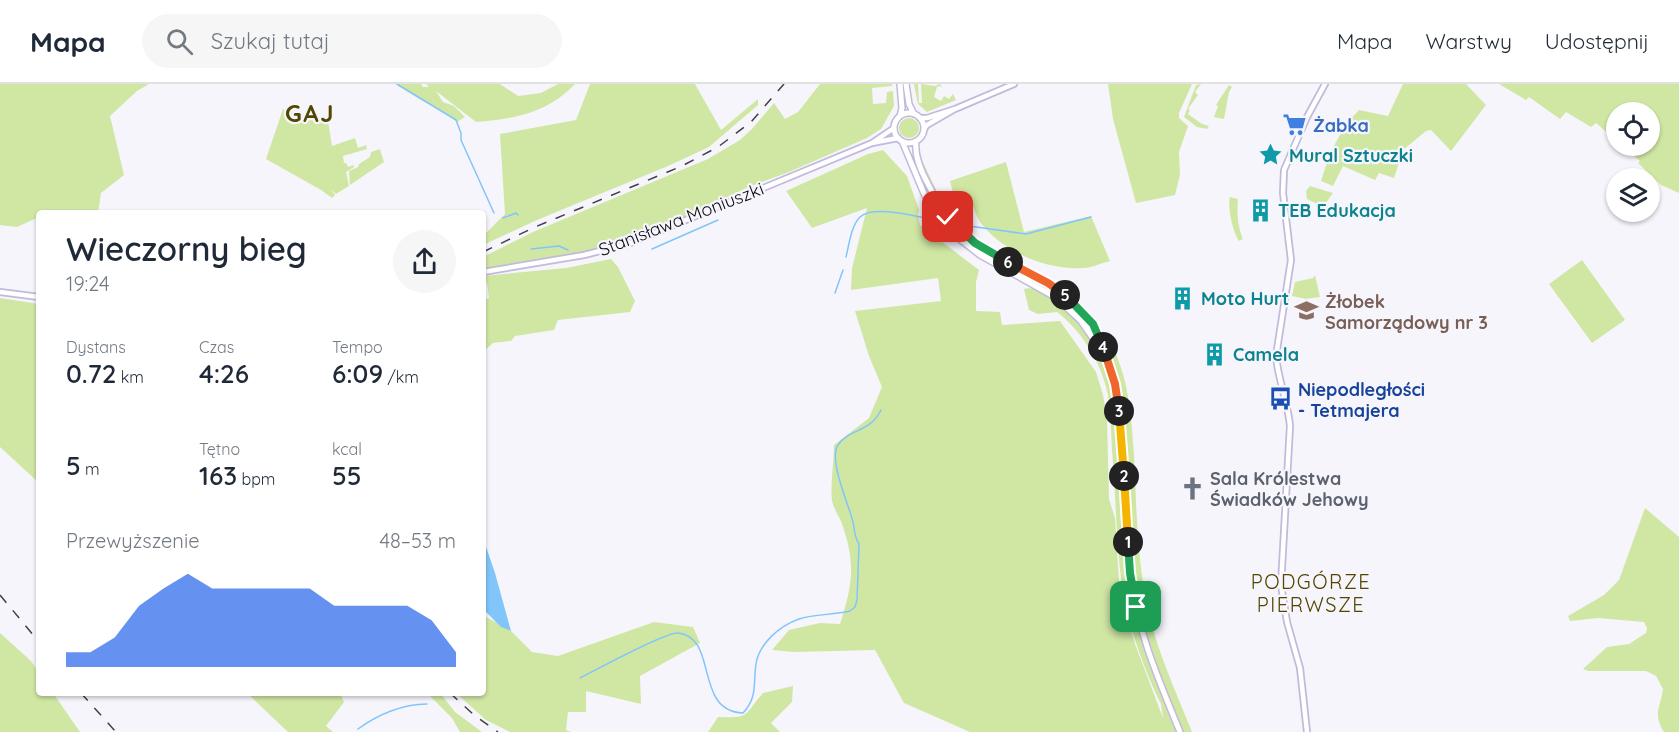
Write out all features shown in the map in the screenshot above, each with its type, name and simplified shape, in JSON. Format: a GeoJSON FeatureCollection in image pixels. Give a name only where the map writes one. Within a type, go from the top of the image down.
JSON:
{"type":"FeatureCollection","features":[{"type":"Feature","properties":{"kind":"main road"},"geometry":{"type":"LineString","coordinates":[[900,84],[902,105],[894,128],[925,196],[952,233],[980,255],[1041,288],[1066,306],[1090,332],[1109,367]]}},
{"type":"Feature","properties":{"kind":"main road"},"geometry":{"type":"LineString","coordinates":[[900,140],[908,143],[916,141],[924,129],[909,104],[906,84]]}},
{"type":"Feature","properties":{"kind":"main road"},"geometry":{"type":"LineString","coordinates":[[900,116],[906,114],[917,116]]}},
{"type":"Feature","properties":{"kind":"main road"},"geometry":{"type":"LineString","coordinates":[[916,141],[917,158],[926,180],[939,205],[951,221],[984,249],[1048,283],[1072,301],[1093,324],[1107,356],[1119,411],[1130,573],[1136,607],[1154,666],[1180,732]]}},
{"type":"Feature","properties":{"kind":"street"},"geometry":{"type":"LineString","coordinates":[[917,116],[927,118],[955,109],[1014,84]]}},
{"type":"Feature","properties":{"kind":"street"},"geometry":{"type":"LineString","coordinates":[[1307,732],[1300,668],[1287,622],[1281,585],[1290,426],[1276,356],[1291,260],[1283,180],[1286,162],[1325,84]]}},
{"type":"Feature","properties":{"kind":"street"},"geometry":{"type":"LineString","coordinates":[[924,129],[955,109]]}},
{"type":"Feature","properties":{"kind":"street","name":"Stanisława Moniuszki"},"geometry":{"type":"LineString","coordinates":[[486,272],[594,253],[628,244],[872,143],[894,128]]}},
{"type":"Feature","properties":{"kind":"street","name":"Stanisława Moniuszki"},"geometry":{"type":"LineString","coordinates":[[872,143],[900,140]]}},
{"type":"Feature","properties":{"kind":"street"},"geometry":{"type":"LineString","coordinates":[[0,292],[36,297]]}},
{"type":"Feature","properties":{"kind":"green space"},"geometry":{"type":"Polygon","coordinates":[[[0,84],[149,84],[137,91],[110,116],[124,175],[101,193],[98,210],[36,210],[36,218],[17,227],[0,225],[0,84]]]}},
{"type":"Feature","properties":{"kind":"green space"},"geometry":{"type":"Polygon","coordinates":[[[395,84],[421,84],[423,87],[429,87],[426,84],[500,84],[518,96],[541,93],[558,84],[575,84],[553,102],[530,113],[476,122],[436,91],[443,102],[454,106],[465,117],[457,122],[446,113],[395,84]]]}},
{"type":"Feature","properties":{"kind":"green space"},"geometry":{"type":"Polygon","coordinates":[[[590,84],[695,84],[721,130],[758,99],[758,105],[709,147],[486,244],[486,233],[505,214],[500,134],[576,120],[590,84]]]}},
{"type":"Feature","properties":{"kind":"green space"},"geometry":{"type":"Polygon","coordinates":[[[820,84],[892,84],[892,86],[872,88],[873,104],[886,103],[887,92],[893,91],[894,106],[881,129],[867,138],[613,246],[486,269],[486,256],[533,232],[708,159],[740,140],[774,103],[785,119],[798,112],[820,84]]]}},
{"type":"Feature","properties":{"kind":"green space"},"geometry":{"type":"Polygon","coordinates":[[[914,84],[918,84],[919,103],[922,103],[921,84],[935,86],[940,84],[943,88],[937,87],[934,97],[941,101],[944,96],[949,99],[953,94],[956,100],[927,112],[918,104],[914,84]]]}},
{"type":"Feature","properties":{"kind":"green space"},"geometry":{"type":"Polygon","coordinates":[[[1108,84],[1192,84],[1179,113],[1179,118],[1188,126],[1179,152],[1180,175],[1175,195],[1136,203],[1113,119],[1108,84]]]}},
{"type":"Feature","properties":{"kind":"green space"},"geometry":{"type":"Polygon","coordinates":[[[1201,84],[1195,92],[1198,95],[1188,109],[1190,110],[1188,114],[1209,126],[1207,129],[1197,127],[1184,117],[1196,85],[1201,84]]]}},
{"type":"Feature","properties":{"kind":"green space"},"geometry":{"type":"Polygon","coordinates":[[[1403,84],[1466,84],[1486,105],[1451,151],[1431,130],[1426,131],[1403,150],[1394,178],[1379,173],[1375,180],[1343,166],[1333,186],[1321,181],[1336,143],[1352,118],[1359,110],[1388,116],[1403,84]]]}},
{"type":"Feature","properties":{"kind":"green space"},"geometry":{"type":"Polygon","coordinates":[[[1499,84],[1679,84],[1679,193],[1660,184],[1660,168],[1643,168],[1634,156],[1660,156],[1660,102],[1606,102],[1606,132],[1596,123],[1591,127],[1566,112],[1560,119],[1529,97],[1526,100],[1499,84]]]}},
{"type":"Feature","properties":{"kind":"green space"},"geometry":{"type":"Polygon","coordinates":[[[1229,85],[1232,87],[1224,119],[1214,117],[1218,106],[1216,105],[1229,85]]]}},
{"type":"Feature","properties":{"kind":"green space"},"geometry":{"type":"Polygon","coordinates":[[[283,109],[328,121],[332,146],[355,138],[358,148],[366,145],[367,149],[343,156],[344,163],[348,167],[354,165],[354,167],[346,172],[349,186],[336,194],[331,189],[335,195],[332,198],[266,159],[283,109]]]}},
{"type":"Feature","properties":{"kind":"green space"},"geometry":{"type":"Polygon","coordinates":[[[909,118],[916,121],[919,128],[916,135],[909,138],[902,135],[899,128],[902,121],[909,118]]]}},
{"type":"Feature","properties":{"kind":"green space"},"geometry":{"type":"Polygon","coordinates":[[[380,149],[384,162],[350,185],[349,171],[370,157],[371,152],[380,149]]]}},
{"type":"Feature","properties":{"kind":"green space"},"geometry":{"type":"Polygon","coordinates":[[[883,150],[907,176],[919,210],[920,225],[979,270],[976,282],[976,311],[1000,312],[1002,325],[1060,321],[1096,372],[1107,418],[1109,499],[1115,518],[1119,582],[1135,644],[1163,718],[1161,704],[1132,631],[1122,587],[1110,407],[1103,376],[1084,340],[1067,320],[1057,312],[1038,314],[1029,310],[1024,289],[1038,290],[1060,305],[1078,323],[1102,361],[1114,402],[1117,424],[1126,573],[1130,594],[1146,654],[1176,732],[970,732],[904,703],[875,650],[794,652],[772,650],[789,630],[820,623],[840,624],[850,587],[850,553],[842,524],[832,501],[834,445],[869,418],[882,387],[869,356],[855,311],[941,301],[938,278],[851,290],[852,268],[867,208],[812,228],[786,191],[868,154],[883,150]]]}},
{"type":"Feature","properties":{"kind":"green space"},"geometry":{"type":"Polygon","coordinates":[[[919,154],[939,196],[967,230],[991,248],[1049,278],[1032,272],[998,254],[968,232],[943,205],[933,190],[919,154]]]}},
{"type":"Feature","properties":{"kind":"green space"},"geometry":{"type":"Polygon","coordinates":[[[912,156],[914,156],[932,199],[953,227],[984,249],[1057,292],[1056,294],[990,258],[963,239],[941,215],[932,201],[917,172],[912,156]]]}},
{"type":"Feature","properties":{"kind":"green space"},"geometry":{"type":"Polygon","coordinates":[[[1006,162],[1024,232],[1091,216],[1110,261],[1086,268],[1069,268],[1026,257],[989,233],[979,220],[971,201],[959,204],[955,201],[950,181],[1006,162]]]}},
{"type":"Feature","properties":{"kind":"green space"},"geometry":{"type":"Polygon","coordinates":[[[1310,186],[1333,193],[1323,207],[1307,199],[1306,191],[1310,186]]]}},
{"type":"Feature","properties":{"kind":"green space"},"geometry":{"type":"Polygon","coordinates":[[[1230,197],[1238,199],[1239,223],[1243,239],[1239,241],[1231,220],[1230,197]]]}},
{"type":"Feature","properties":{"kind":"green space"},"geometry":{"type":"Polygon","coordinates":[[[611,259],[618,267],[635,301],[630,312],[558,320],[554,330],[515,336],[511,341],[493,343],[486,349],[486,300],[489,298],[486,276],[566,268],[611,259]]]}},
{"type":"Feature","properties":{"kind":"green space"},"geometry":{"type":"Polygon","coordinates":[[[1582,260],[1625,320],[1592,343],[1549,284],[1582,260]]]}},
{"type":"Feature","properties":{"kind":"green space"},"geometry":{"type":"Polygon","coordinates":[[[1315,275],[1320,297],[1306,299],[1292,296],[1295,282],[1313,278],[1315,275]]]}},
{"type":"Feature","properties":{"kind":"green space"},"geometry":{"type":"Polygon","coordinates":[[[1064,289],[1083,306],[1099,326],[1109,340],[1121,367],[1132,424],[1136,507],[1145,595],[1159,647],[1192,732],[1183,732],[1146,637],[1135,588],[1119,388],[1095,323],[1064,289]]]}},
{"type":"Feature","properties":{"kind":"green space"},"geometry":{"type":"Polygon","coordinates":[[[0,298],[36,304],[36,480],[0,447],[0,298]]]}},
{"type":"Feature","properties":{"kind":"green space"},"geometry":{"type":"Polygon","coordinates":[[[1645,508],[1679,537],[1679,732],[1664,732],[1660,725],[1658,710],[1663,689],[1656,676],[1646,671],[1588,671],[1583,669],[1607,647],[1629,644],[1646,633],[1647,628],[1644,622],[1598,618],[1570,621],[1568,616],[1604,595],[1619,580],[1645,508]]]}},
{"type":"Feature","properties":{"kind":"green space"},"geometry":{"type":"Polygon","coordinates":[[[486,617],[511,631],[532,652],[558,656],[654,622],[693,627],[700,643],[640,676],[641,704],[586,691],[586,712],[568,712],[566,730],[571,732],[510,732],[486,720],[459,696],[486,696],[486,617]]]}},
{"type":"Feature","properties":{"kind":"green space"},"geometry":{"type":"Polygon","coordinates":[[[0,633],[31,661],[36,668],[36,696],[55,696],[80,732],[0,732],[0,633]]]}},
{"type":"Feature","properties":{"kind":"green space"},"geometry":{"type":"Polygon","coordinates":[[[793,686],[792,702],[771,723],[780,732],[708,732],[718,717],[741,716],[749,711],[763,693],[793,686]]]}},
{"type":"Feature","properties":{"kind":"green space"},"geometry":{"type":"Polygon","coordinates":[[[250,696],[341,696],[344,702],[326,726],[333,732],[288,732],[250,696]]]}},
{"type":"Feature","properties":{"kind":"green space"},"geometry":{"type":"Polygon","coordinates":[[[430,696],[442,696],[455,712],[482,732],[460,732],[452,718],[430,696]]]}},
{"type":"Feature","properties":{"kind":"water"},"geometry":{"type":"Polygon","coordinates":[[[486,547],[511,631],[501,627],[486,612],[486,547]]]}},
{"type":"Feature","properties":{"kind":"waterway"},"geometry":{"type":"LineString","coordinates":[[397,84],[456,120],[461,140],[494,213]]}},
{"type":"Feature","properties":{"kind":"waterway"},"geometry":{"type":"LineString","coordinates":[[846,257],[854,225],[860,217],[866,214],[894,212],[930,219]]}},
{"type":"Feature","properties":{"kind":"waterway"},"geometry":{"type":"LineString","coordinates":[[503,218],[516,213],[518,215]]}},
{"type":"Feature","properties":{"kind":"waterway"},"geometry":{"type":"LineString","coordinates":[[969,226],[1026,234],[1091,217]]}},
{"type":"Feature","properties":{"kind":"waterway"},"geometry":{"type":"LineString","coordinates":[[652,249],[718,220]]}},
{"type":"Feature","properties":{"kind":"waterway"},"geometry":{"type":"LineString","coordinates":[[531,249],[559,246],[568,250]]}},
{"type":"Feature","properties":{"kind":"waterway"},"geometry":{"type":"LineString","coordinates":[[835,293],[843,270]]}},
{"type":"Feature","properties":{"kind":"waterway"},"geometry":{"type":"LineString","coordinates":[[580,678],[645,645],[678,633],[691,638],[698,647],[711,688],[718,700],[728,709],[743,713],[753,695],[758,657],[766,643],[777,631],[799,619],[850,611],[855,607],[859,544],[840,483],[836,452],[842,440],[871,423],[881,410]]}},
{"type":"Feature","properties":{"kind":"waterway"},"geometry":{"type":"LineString","coordinates":[[358,729],[390,711],[427,704]]}},
{"type":"Feature","properties":{"kind":"railway"},"geometry":{"type":"LineString","coordinates":[[486,251],[535,227],[682,166],[718,147],[751,122],[784,84]]}},
{"type":"Feature","properties":{"kind":"railway"},"geometry":{"type":"LineString","coordinates":[[0,595],[36,638]]}},
{"type":"Feature","properties":{"kind":"railway"},"geometry":{"type":"LineString","coordinates":[[84,696],[116,732]]}},
{"type":"Feature","properties":{"kind":"railway"},"geometry":{"type":"LineString","coordinates":[[453,696],[474,715],[498,732]]}},
{"type":"Feature","properties":{"kind":"place","name":"Żabka"},"geometry":{"type":"Point","coordinates":[1295,125]}},
{"type":"Feature","properties":{"kind":"place","name":"Mural Sztuczki"},"geometry":{"type":"Point","coordinates":[1271,155]}},
{"type":"Feature","properties":{"kind":"place","name":"TEB Edukacja"},"geometry":{"type":"Point","coordinates":[1260,210]}},
{"type":"Feature","properties":{"kind":"place","name":"Moto Hurt"},"geometry":{"type":"Point","coordinates":[1183,298]}},
{"type":"Feature","properties":{"kind":"place","name":"Żłobek Samorządowy nr 3"},"geometry":{"type":"Point","coordinates":[1307,311]}},
{"type":"Feature","properties":{"kind":"place","name":"Camela"},"geometry":{"type":"Point","coordinates":[1215,354]}},
{"type":"Feature","properties":{"kind":"place","name":"Niepodległości - Tetmajera"},"geometry":{"type":"Point","coordinates":[1280,399]}},
{"type":"Feature","properties":{"kind":"place","name":"Sala Królestwa Świadków Jehowy"},"geometry":{"type":"Point","coordinates":[1192,488]}},
{"type":"Feature","properties":{"kind":"district","name":"GAJ"},"geometry":{"type":"Point","coordinates":[310,113]}},
{"type":"Feature","properties":{"kind":"district","name":"PODGÓRZE PIERWSZE"},"geometry":{"type":"Point","coordinates":[1311,592]}},
{"type":"Feature","properties":{"kind":"route"},"geometry":{"type":"LineString","coordinates":[[948,217],[966,236],[984,249],[1060,291],[1080,309],[1099,335],[1115,384],[1118,403],[1130,573],[1136,607]]}}]}
